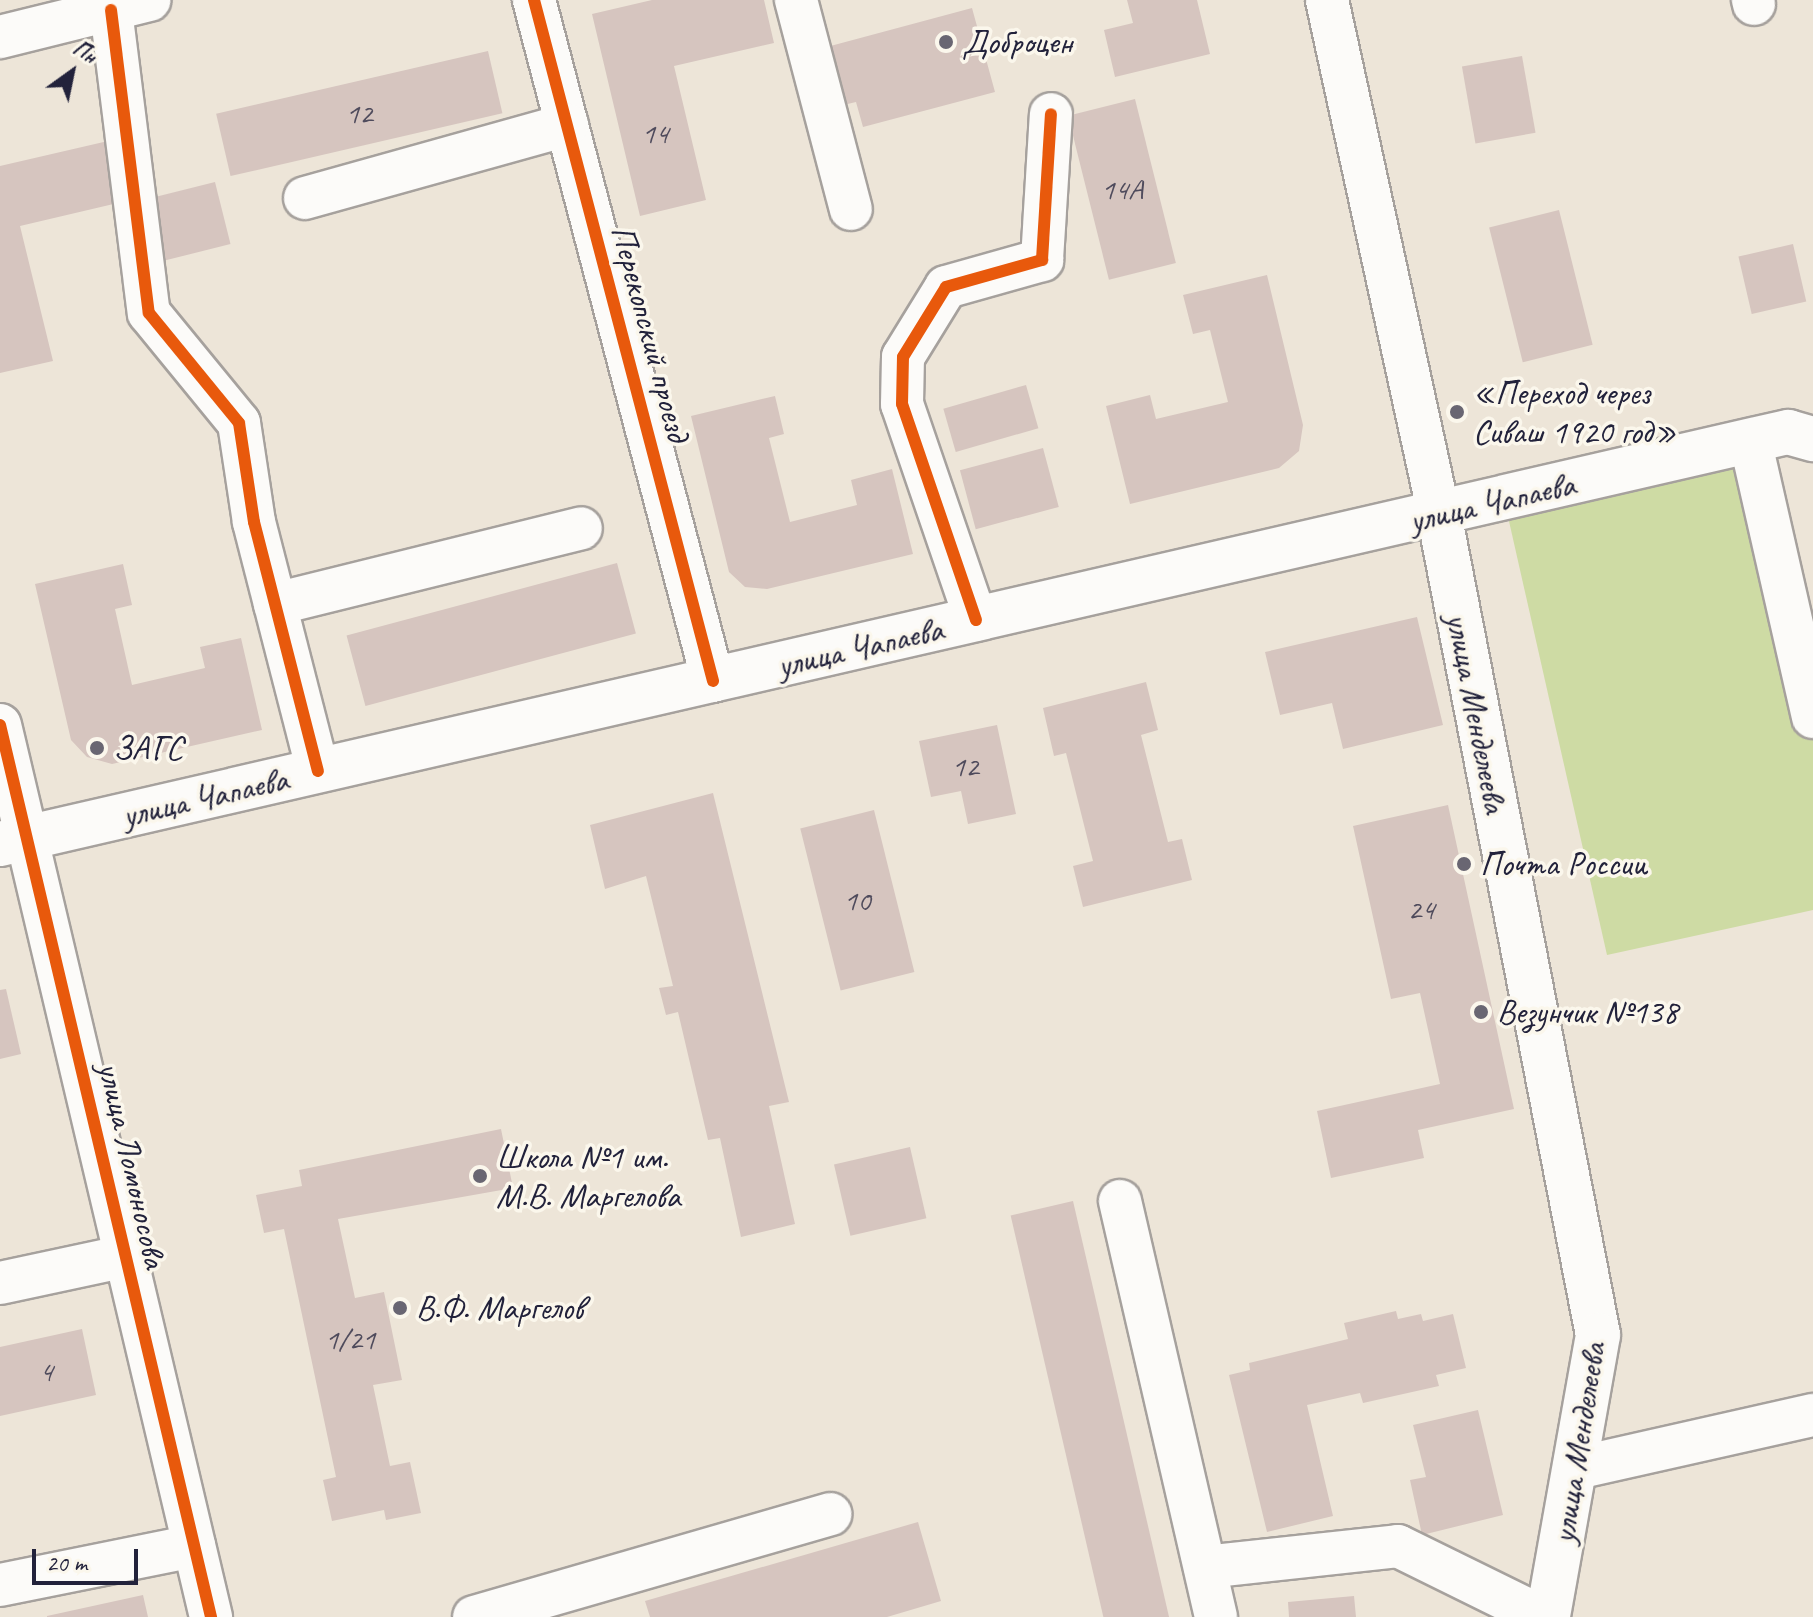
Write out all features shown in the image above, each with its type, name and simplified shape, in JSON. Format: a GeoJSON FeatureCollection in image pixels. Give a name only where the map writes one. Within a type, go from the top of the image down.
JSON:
{"type":"FeatureCollection","features":[{"type":"Feature","properties":{"kind":"main road","name":"улица Чапаева"},"geometry":{"type":"LineString","coordinates":[[13,841],[1791,435]]}},
{"type":"Feature","properties":{"kind":"main road","name":"улица Менделеева"},"geometry":{"type":"LineString","coordinates":[[1439,514],[1598,1335],[1577,1468],[1548,1617]]}},
{"type":"Feature","properties":{"kind":"street","name":"Перекопский проезд"},"geometry":{"type":"LineString","coordinates":[[534,0],[713,681]]}},
{"type":"Feature","properties":{"kind":"street"},"geometry":{"type":"LineString","coordinates":[[796,0],[851,209]]}},
{"type":"Feature","properties":{"kind":"street","name":"улица Менделеева"},"geometry":{"type":"LineString","coordinates":[[1327,0],[1439,514]]}},
{"type":"Feature","properties":{"kind":"street"},"geometry":{"type":"LineString","coordinates":[[0,37],[130,5],[149,313],[239,423],[275,604],[318,771]]}},
{"type":"Feature","properties":{"kind":"street"},"geometry":{"type":"LineString","coordinates":[[976,620],[902,404],[903,357],[946,287],[1042,260],[1051,114]]}},
{"type":"Feature","properties":{"kind":"street"},"geometry":{"type":"LineString","coordinates":[[305,198],[567,125]]}},
{"type":"Feature","properties":{"kind":"street"},"geometry":{"type":"LineString","coordinates":[[1791,435],[1813,717]]}},
{"type":"Feature","properties":{"kind":"street"},"geometry":{"type":"LineString","coordinates":[[275,604],[581,528]]}},
{"type":"Feature","properties":{"kind":"street","name":"улица Ломоносова"},"geometry":{"type":"LineString","coordinates":[[0,725],[13,841],[126,1256],[211,1617]]}},
{"type":"Feature","properties":{"kind":"street"},"geometry":{"type":"LineString","coordinates":[[1120,1201],[1216,1617]]}},
{"type":"Feature","properties":{"kind":"street"},"geometry":{"type":"LineString","coordinates":[[0,1283],[126,1256]]}},
{"type":"Feature","properties":{"kind":"street"},"geometry":{"type":"LineString","coordinates":[[1577,1468],[1813,1415]]}},
{"type":"Feature","properties":{"kind":"street"},"geometry":{"type":"LineString","coordinates":[[474,1617],[830,1514]]}},
{"type":"Feature","properties":{"kind":"street"},"geometry":{"type":"LineString","coordinates":[[0,1585],[194,1546]]}},
{"type":"Feature","properties":{"kind":"street"},"geometry":{"type":"LineString","coordinates":[[1205,1567],[1398,1546],[1542,1617]]}},
{"type":"Feature","properties":{"kind":"green space"},"geometry":{"type":"Polygon","coordinates":[[[1751,444],[1813,717],[1813,910],[1607,955],[1504,499],[1751,444]]]}},
{"type":"Feature","properties":{"kind":"building"},"geometry":{"type":"Polygon","coordinates":[[[652,0],[764,0],[774,43],[674,66],[706,200],[640,216],[592,14],[652,0]]]}},
{"type":"Feature","properties":{"kind":"building"},"geometry":{"type":"Polygon","coordinates":[[[1127,0],[1197,0],[1210,54],[1115,77],[1104,30],[1133,23],[1127,0]]]}},
{"type":"Feature","properties":{"kind":"building"},"geometry":{"type":"Polygon","coordinates":[[[972,8],[995,92],[863,127],[856,102],[839,106],[823,48],[972,8]]]}},
{"type":"Feature","properties":{"kind":"building"},"geometry":{"type":"Polygon","coordinates":[[[488,51],[502,113],[231,176],[216,114],[488,51]]]}},
{"type":"Feature","properties":{"kind":"building"},"geometry":{"type":"Polygon","coordinates":[[[1522,56],[1536,133],[1475,143],[1462,67],[1522,56]]]}},
{"type":"Feature","properties":{"kind":"building"},"geometry":{"type":"Polygon","coordinates":[[[1135,99],[1176,263],[1109,280],[1068,116],[1135,99]]]}},
{"type":"Feature","properties":{"kind":"building"},"geometry":{"type":"Polygon","coordinates":[[[108,141],[122,202],[20,226],[53,361],[0,373],[0,166],[108,141]]]}},
{"type":"Feature","properties":{"kind":"building"},"geometry":{"type":"Polygon","coordinates":[[[215,182],[230,244],[161,262],[145,199],[215,182]]]}},
{"type":"Feature","properties":{"kind":"building"},"geometry":{"type":"Polygon","coordinates":[[[1559,210],[1593,345],[1523,362],[1489,227],[1559,210]]]}},
{"type":"Feature","properties":{"kind":"building"},"geometry":{"type":"Polygon","coordinates":[[[1793,244],[1806,301],[1752,314],[1738,257],[1793,244]]]}},
{"type":"Feature","properties":{"kind":"building"},"geometry":{"type":"Polygon","coordinates":[[[1267,275],[1303,425],[1299,451],[1279,468],[1130,504],[1106,406],[1150,395],[1156,419],[1228,402],[1210,330],[1193,334],[1183,295],[1267,275]]]}},
{"type":"Feature","properties":{"kind":"building"},"geometry":{"type":"Polygon","coordinates":[[[1026,385],[1038,428],[956,452],[943,409],[1026,385]]]}},
{"type":"Feature","properties":{"kind":"building"},"geometry":{"type":"Polygon","coordinates":[[[775,396],[784,434],[769,438],[790,522],[857,505],[851,480],[892,469],[913,554],[767,589],[745,587],[729,572],[691,416],[775,396]]]}},
{"type":"Feature","properties":{"kind":"building"},"geometry":{"type":"Polygon","coordinates":[[[1043,448],[1059,507],[976,529],[960,470],[1043,448]]]}},
{"type":"Feature","properties":{"kind":"building"},"geometry":{"type":"Polygon","coordinates":[[[617,563],[636,634],[365,706],[347,635],[617,563]]]}},
{"type":"Feature","properties":{"kind":"building"},"geometry":{"type":"Polygon","coordinates":[[[123,564],[132,605],[115,609],[132,685],[205,668],[200,647],[241,638],[262,730],[112,764],[87,757],[71,740],[35,584],[123,564]]]}},
{"type":"Feature","properties":{"kind":"building"},"geometry":{"type":"Polygon","coordinates":[[[1417,617],[1443,725],[1343,749],[1332,703],[1280,715],[1265,652],[1417,617]]]}},
{"type":"Feature","properties":{"kind":"building"},"geometry":{"type":"Polygon","coordinates":[[[1146,682],[1158,730],[1141,735],[1168,842],[1182,839],[1192,880],[1083,907],[1073,866],[1093,861],[1066,753],[1054,756],[1043,708],[1146,682]]]}},
{"type":"Feature","properties":{"kind":"building"},"geometry":{"type":"Polygon","coordinates":[[[997,725],[1016,814],[968,824],[961,791],[931,797],[919,741],[997,725]]]}},
{"type":"Feature","properties":{"kind":"building"},"geometry":{"type":"Polygon","coordinates":[[[713,793],[789,1102],[769,1106],[795,1224],[741,1237],[720,1138],[708,1140],[678,1012],[666,1015],[659,988],[673,986],[646,876],[605,889],[590,825],[713,793]]]}},
{"type":"Feature","properties":{"kind":"building"},"geometry":{"type":"Polygon","coordinates":[[[1448,805],[1514,1109],[1418,1130],[1424,1158],[1331,1178],[1317,1111],[1440,1084],[1420,993],[1391,999],[1353,826],[1448,805]]]}},
{"type":"Feature","properties":{"kind":"building"},"geometry":{"type":"Polygon","coordinates":[[[874,810],[914,972],[841,990],[800,828],[874,810]]]}},
{"type":"Feature","properties":{"kind":"building"},"geometry":{"type":"Polygon","coordinates":[[[6,989],[21,1054],[0,1059],[0,990],[6,989]]]}},
{"type":"Feature","properties":{"kind":"building"},"geometry":{"type":"Polygon","coordinates":[[[501,1129],[513,1188],[338,1219],[355,1298],[384,1292],[402,1380],[373,1385],[390,1466],[410,1462],[421,1513],[386,1520],[384,1510],[332,1521],[323,1480],[336,1477],[284,1229],[264,1233],[256,1195],[302,1186],[299,1170],[501,1129]]]}},
{"type":"Feature","properties":{"kind":"building"},"geometry":{"type":"Polygon","coordinates":[[[910,1147],[926,1218],[850,1236],[834,1165],[910,1147]]]}},
{"type":"Feature","properties":{"kind":"building"},"geometry":{"type":"Polygon","coordinates":[[[1073,1201],[1169,1617],[1103,1617],[1011,1215],[1073,1201]]]}},
{"type":"Feature","properties":{"kind":"building"},"geometry":{"type":"Polygon","coordinates":[[[1396,1311],[1398,1319],[1421,1314],[1423,1321],[1453,1314],[1466,1368],[1436,1375],[1439,1386],[1363,1403],[1360,1393],[1307,1405],[1333,1516],[1267,1532],[1229,1375],[1250,1370],[1249,1363],[1348,1339],[1344,1323],[1396,1311]]]}},
{"type":"Feature","properties":{"kind":"building"},"geometry":{"type":"Polygon","coordinates":[[[82,1329],[96,1395],[0,1416],[0,1347],[82,1329]]]}},
{"type":"Feature","properties":{"kind":"building"},"geometry":{"type":"Polygon","coordinates":[[[1478,1410],[1503,1515],[1422,1535],[1410,1480],[1426,1477],[1413,1425],[1478,1410]]]}},
{"type":"Feature","properties":{"kind":"building"},"geometry":{"type":"Polygon","coordinates":[[[918,1522],[941,1601],[887,1617],[650,1617],[645,1601],[918,1522]]]}},
{"type":"Feature","properties":{"kind":"building"},"geometry":{"type":"Polygon","coordinates":[[[143,1595],[148,1617],[47,1617],[47,1616],[143,1595]]]}},
{"type":"Feature","properties":{"kind":"building"},"geometry":{"type":"Polygon","coordinates":[[[1354,1596],[1356,1617],[1289,1617],[1288,1602],[1354,1596]]]}},
{"type":"Feature","properties":{"kind":"cycle path"},"geometry":{"type":"LineString","coordinates":[[534,0],[713,681]]}},
{"type":"Feature","properties":{"kind":"cycle path"},"geometry":{"type":"LineString","coordinates":[[111,10],[149,313],[239,423],[254,522],[318,771]]}},
{"type":"Feature","properties":{"kind":"cycle path"},"geometry":{"type":"LineString","coordinates":[[976,620],[902,404],[903,357],[946,287],[1042,260],[1051,114]]}},
{"type":"Feature","properties":{"kind":"cycle path"},"geometry":{"type":"LineString","coordinates":[[0,725],[211,1617]]}},
{"type":"Feature","properties":{"kind":"place","name":"Доброцен"},"geometry":{"type":"Point","coordinates":[946,42]}},
{"type":"Feature","properties":{"kind":"place","name":"«Переход через Сиваш 1920 год»"},"geometry":{"type":"Point","coordinates":[1457,412]}},
{"type":"Feature","properties":{"kind":"place","name":"ЗАГС"},"geometry":{"type":"Point","coordinates":[97,748]}},
{"type":"Feature","properties":{"kind":"place","name":"Почта России"},"geometry":{"type":"Point","coordinates":[1464,864]}},
{"type":"Feature","properties":{"kind":"place","name":"Везунчик №138"},"geometry":{"type":"Point","coordinates":[1481,1012]}},
{"type":"Feature","properties":{"kind":"place","name":"Школа №1 им. М.В. Маргелова"},"geometry":{"type":"Point","coordinates":[480,1176]}},
{"type":"Feature","properties":{"kind":"place","name":"В.Ф. Маргелов"},"geometry":{"type":"Point","coordinates":[400,1308]}}]}
